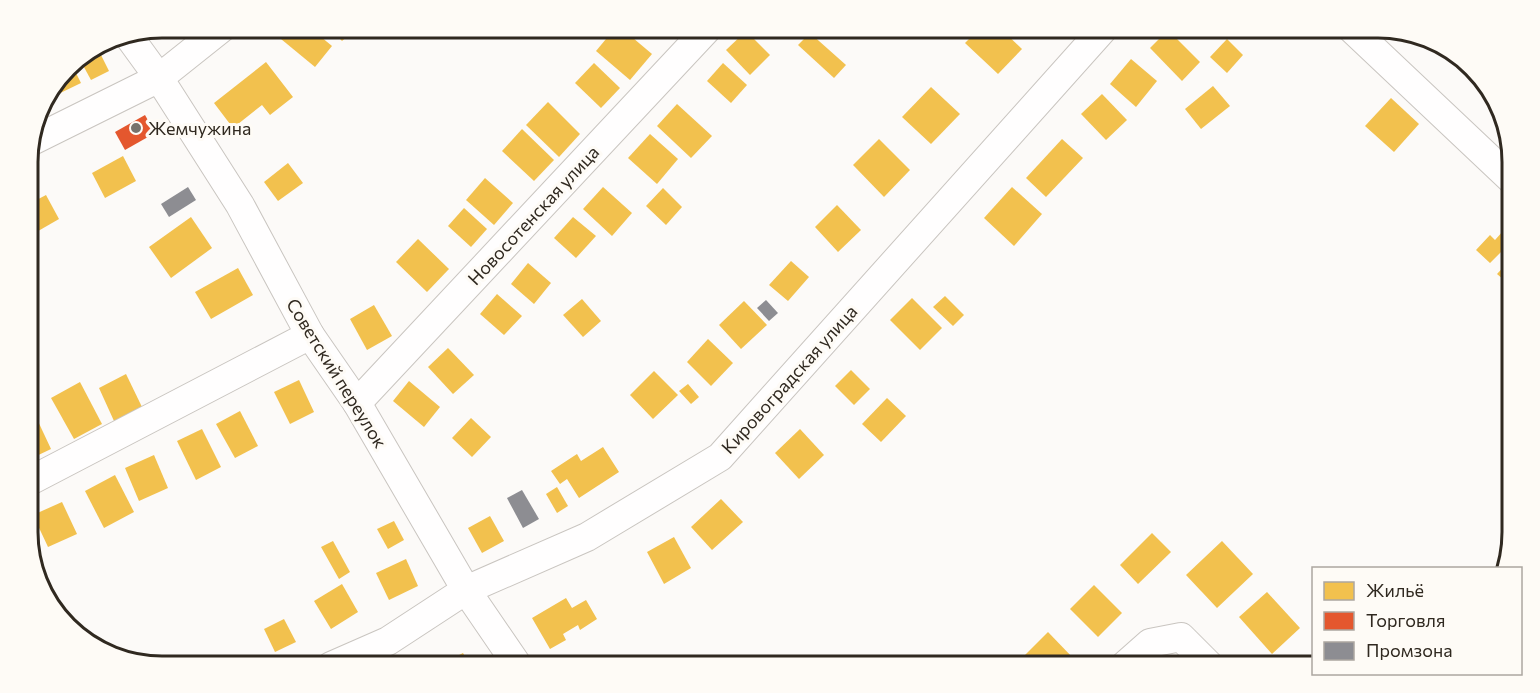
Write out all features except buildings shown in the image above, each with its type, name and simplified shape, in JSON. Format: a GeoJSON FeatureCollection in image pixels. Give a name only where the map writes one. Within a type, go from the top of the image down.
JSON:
{"type":"FeatureCollection","features":[{"type":"Feature","properties":{"kind":"street"},"geometry":{"type":"LineString","coordinates":[[41,137],[159,78],[210,38]]}},
{"type":"Feature","properties":{"kind":"street","name":"Новосотенская улица"},"geometry":{"type":"LineString","coordinates":[[357,403],[699,38]]}},
{"type":"Feature","properties":{"kind":"street","name":"Кировоградская улица"},"geometry":{"type":"LineString","coordinates":[[355,656],[388,641],[466,590],[587,537],[720,457],[1095,38]]}},
{"type":"Feature","properties":{"kind":"street"},"geometry":{"type":"LineString","coordinates":[[1362,38],[1502,171]]}},
{"type":"Feature","properties":{"kind":"street","name":"Советский переулок"},"geometry":{"type":"LineString","coordinates":[[132,41],[159,78],[240,205],[310,335],[357,403],[466,590],[511,656]]}},
{"type":"Feature","properties":{"kind":"street"},"geometry":{"type":"LineString","coordinates":[[38,477],[310,335]]}},
{"type":"Feature","properties":{"kind":"street"},"geometry":{"type":"LineString","coordinates":[[1136,655],[1150,643],[1181,637],[1199,655]]}},
{"type":"Feature","properties":{"kind":"place","name":"Жемчужина"},"geometry":{"type":"Point","coordinates":[136,128]}}]}
